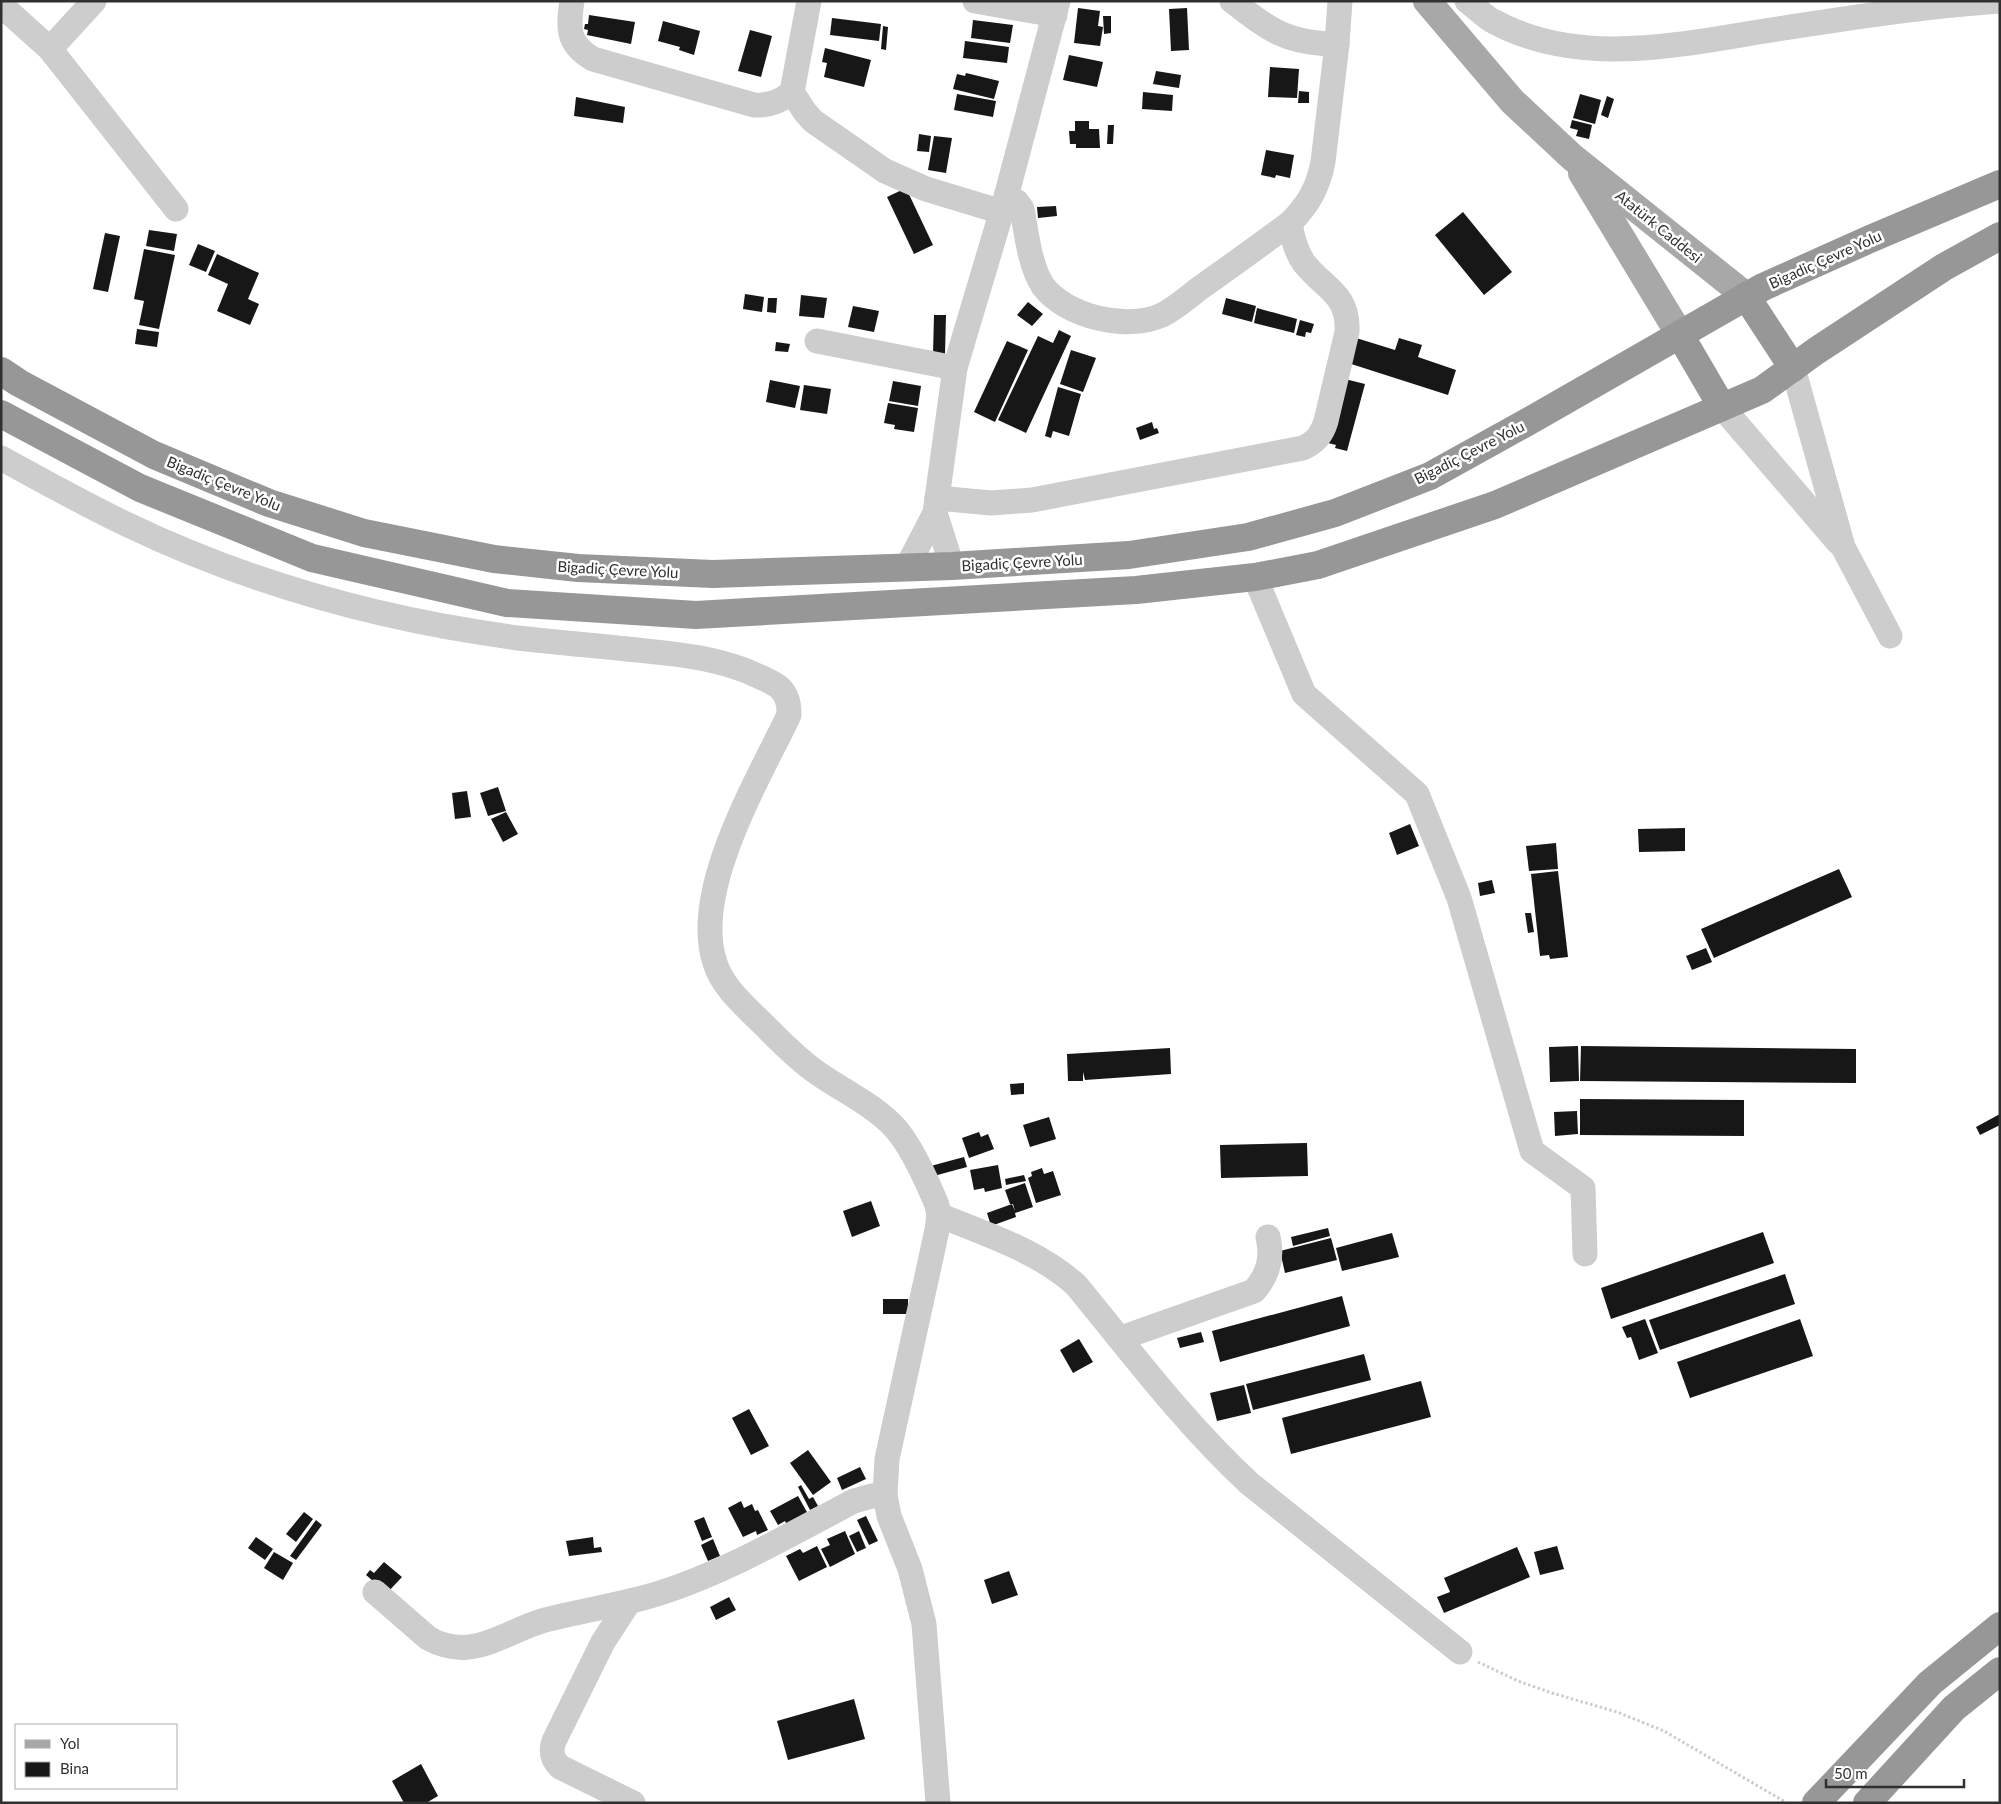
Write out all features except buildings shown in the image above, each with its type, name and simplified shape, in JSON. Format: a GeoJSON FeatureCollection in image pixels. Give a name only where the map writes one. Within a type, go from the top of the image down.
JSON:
{"type":"FeatureCollection","features":[{"type":"Feature","properties":{"kind":"highway","name":"Bigadiç Çevre Yolu"},"geometry":{"type":"LineString","coordinates":[[1,370],[19,383],[154,455],[270,503],[364,533],[494,559],[578,568],[713,574],[952,566],[1129,556],[1248,537],[1335,513],[1430,476],[1746,296],[1870,239],[2000,184]]}},
{"type":"Feature","properties":{"kind":"highway"},"geometry":{"type":"LineString","coordinates":[[1,414],[140,488],[312,558],[507,603],[696,615],[1136,590],[1255,577],[1318,565],[1495,505],[1762,390],[1944,267],[2000,236]]}},
{"type":"Feature","properties":{"kind":"highway"},"geometry":{"type":"LineString","coordinates":[[1746,296],[1793,368]]}},
{"type":"Feature","properties":{"kind":"highway"},"geometry":{"type":"LineString","coordinates":[[1680,335],[1722,407]]}},
{"type":"Feature","properties":{"kind":"highway"},"geometry":{"type":"LineString","coordinates":[[1816,1803],[1930,1683],[2000,1626]]}},
{"type":"Feature","properties":{"kind":"highway"},"geometry":{"type":"LineString","coordinates":[[1866,1803],[1954,1708],[2000,1670]]}},
{"type":"Feature","properties":{"kind":"main road","name":"Atatürk Caddesi"},"geometry":{"type":"LineString","coordinates":[[1427,1],[1512,101],[1572,157],[1746,296]]}},
{"type":"Feature","properties":{"kind":"main road","name":"Atatürk Caddesi"},"geometry":{"type":"LineString","coordinates":[[1572,157],[1680,335]]}},
{"type":"Feature","properties":{"kind":"street"},"geometry":{"type":"LineString","coordinates":[[50,49],[94,1]]}},
{"type":"Feature","properties":{"kind":"street"},"geometry":{"type":"LineString","coordinates":[[572,1],[569,22],[570,33],[578,48],[593,59],[754,105],[776,102],[792,92]]}},
{"type":"Feature","properties":{"kind":"street"},"geometry":{"type":"LineString","coordinates":[[809,1],[792,92],[805,112],[823,130],[885,171],[926,189],[1004,204],[1017,202],[1022,209],[1035,270],[1044,286],[1061,301],[1082,313],[1113,321],[1130,322],[1162,315],[1290,223],[1305,208],[1320,178],[1337,44],[1340,1]]}},
{"type":"Feature","properties":{"kind":"street"},"geometry":{"type":"LineString","coordinates":[[906,567],[936,505],[955,368],[1004,204],[1057,8],[975,1]]}},
{"type":"Feature","properties":{"kind":"street"},"geometry":{"type":"LineString","coordinates":[[1232,1],[1262,25],[1276,32],[1304,41],[1337,44]]}},
{"type":"Feature","properties":{"kind":"street"},"geometry":{"type":"LineString","coordinates":[[1467,1],[1490,19],[1536,38],[1584,48],[1608,50],[1658,46],[1887,7],[1999,1]]}},
{"type":"Feature","properties":{"kind":"street"},"geometry":{"type":"LineString","coordinates":[[1,5],[50,49],[176,209]]}},
{"type":"Feature","properties":{"kind":"street"},"geometry":{"type":"LineString","coordinates":[[936,505],[1032,500],[1303,448],[1314,442],[1323,430],[1326,421],[1347,332],[1347,321],[1341,300],[1304,263],[1297,249],[1290,223]]}},
{"type":"Feature","properties":{"kind":"street"},"geometry":{"type":"LineString","coordinates":[[817,341],[955,368]]}},
{"type":"Feature","properties":{"kind":"street"},"geometry":{"type":"LineString","coordinates":[[1793,368],[1843,547],[1890,636]]}},
{"type":"Feature","properties":{"kind":"street"},"geometry":{"type":"LineString","coordinates":[[1722,407],[1843,547]]}},
{"type":"Feature","properties":{"kind":"street"},"geometry":{"type":"LineString","coordinates":[[1,458],[126,524],[197,555],[272,582],[343,604],[471,631],[705,659],[752,673],[779,687],[786,695],[789,715],[732,834],[717,879],[709,922],[710,945],[721,977],[732,993],[794,1055],[896,1129],[907,1144],[933,1195],[939,1215],[887,1459],[885,1495],[889,1516],[910,1569],[924,1624],[938,1803]]}},
{"type":"Feature","properties":{"kind":"street"},"geometry":{"type":"LineString","coordinates":[[936,505],[952,566]]}},
{"type":"Feature","properties":{"kind":"street"},"geometry":{"type":"LineString","coordinates":[[1255,577],[1304,694],[1417,794],[1459,898],[1532,1151],[1584,1188],[1585,1254]]}},
{"type":"Feature","properties":{"kind":"street"},"geometry":{"type":"LineString","coordinates":[[939,1215],[1029,1252],[1046,1261],[1076,1285],[1194,1428],[1222,1458],[1250,1484],[1460,1652]]}},
{"type":"Feature","properties":{"kind":"street"},"geometry":{"type":"LineString","coordinates":[[1121,1338],[1254,1291],[1268,1270],[1271,1248],[1268,1237]]}},
{"type":"Feature","properties":{"kind":"street"},"geometry":{"type":"LineString","coordinates":[[375,1592],[428,1638],[445,1646],[465,1648],[488,1643],[522,1627],[546,1620],[629,1602],[661,1592],[720,1570],[854,1501],[885,1495]]}},
{"type":"Feature","properties":{"kind":"street"},"geometry":{"type":"LineString","coordinates":[[629,1602],[603,1642],[554,1742],[552,1751],[555,1762],[560,1766],[633,1803]]}},
{"type":"Feature","properties":{"kind":"path"},"geometry":{"type":"LineString","coordinates":[[1460,1652],[1518,1681],[1617,1712],[1657,1728],[1787,1803]]}}]}
